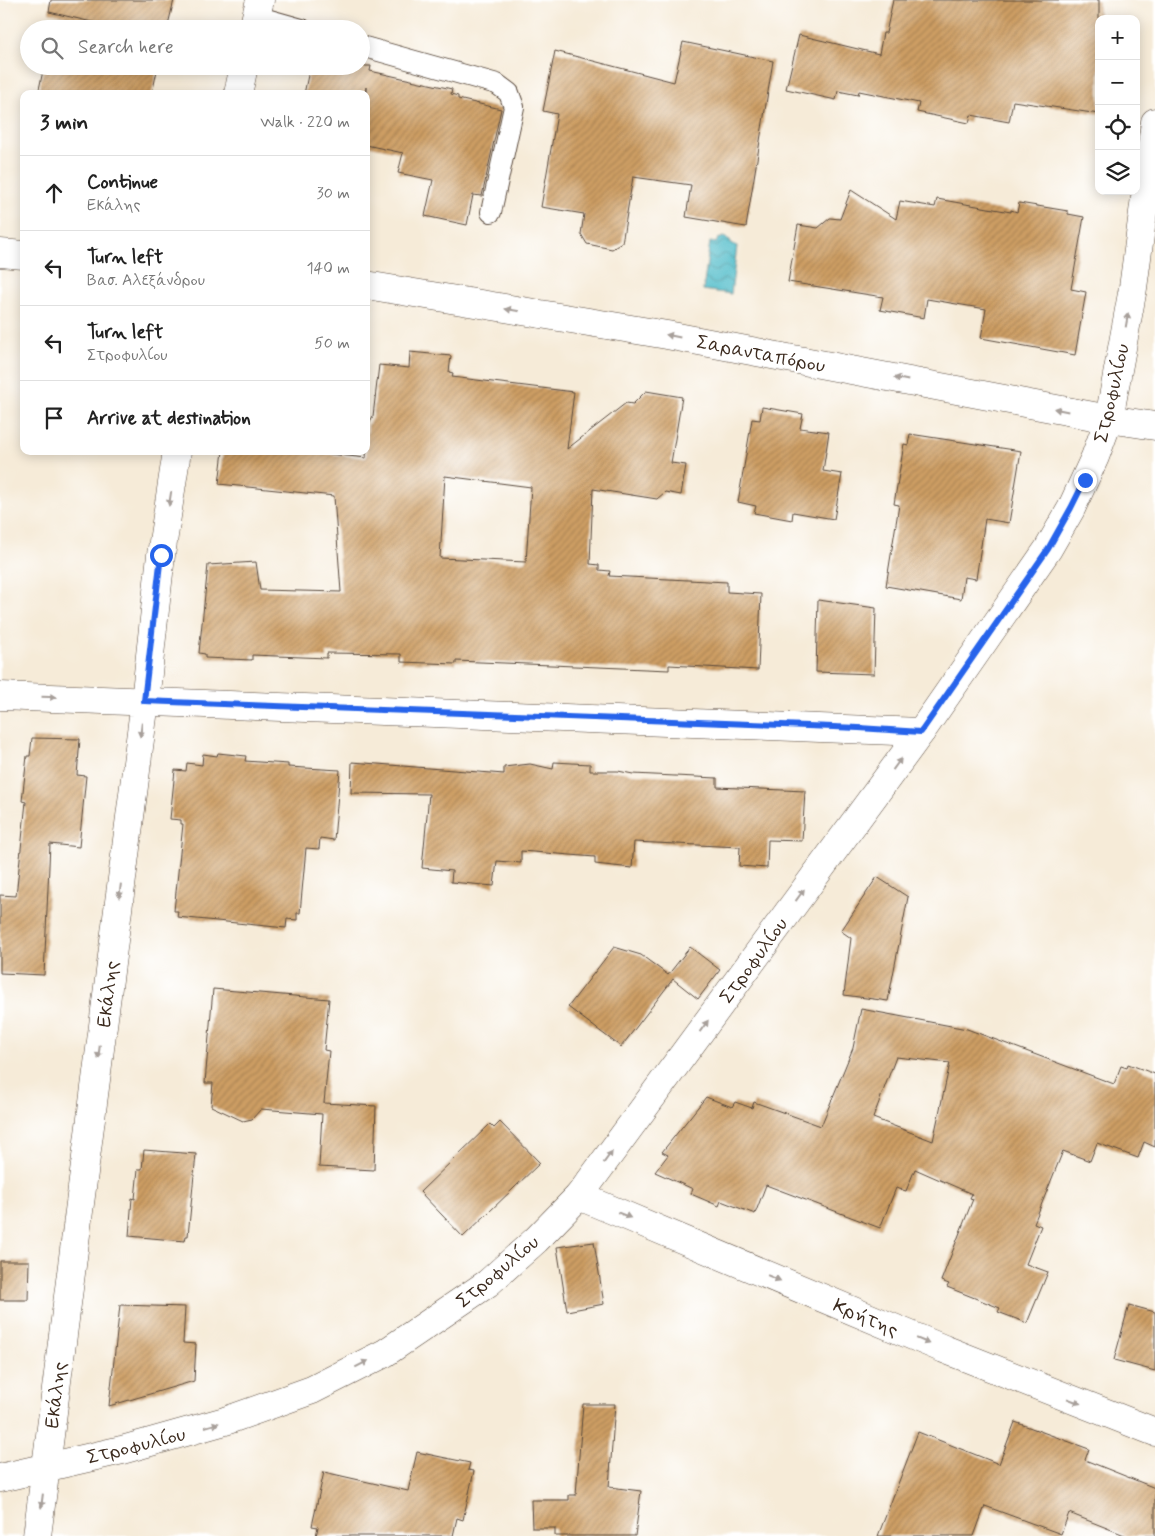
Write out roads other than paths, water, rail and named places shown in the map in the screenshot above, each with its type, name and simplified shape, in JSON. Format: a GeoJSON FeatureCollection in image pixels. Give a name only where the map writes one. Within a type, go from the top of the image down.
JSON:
{"type":"FeatureCollection","features":[{"type":"Feature","properties":{"kind":"street"},"geometry":{"type":"LineString","coordinates":[[239,90],[242,75]]}},
{"type":"Feature","properties":{"kind":"street","name":"Στροφυλίου"},"geometry":{"type":"LineString","coordinates":[[0,1478],[122,1450],[225,1421],[312,1390],[386,1353],[488,1283],[536,1240],[579,1196],[921,732],[1048,549],[1071,508],[1085,480],[1109,419],[1133,288],[1155,122]]}},
{"type":"Feature","properties":{"kind":"street"},"geometry":{"type":"LineString","coordinates":[[0,254],[20,255]]}},
{"type":"Feature","properties":{"kind":"street","name":"Σαρανταπόρου"},"geometry":{"type":"LineString","coordinates":[[370,286],[667,335],[1109,419],[1155,426]]}},
{"type":"Feature","properties":{"kind":"street","name":"Εκάλης"},"geometry":{"type":"LineString","coordinates":[[37,1536],[161,555],[176,455]]}},
{"type":"Feature","properties":{"kind":"street"},"geometry":{"type":"LineString","coordinates":[[0,696],[859,728],[921,732]]}},
{"type":"Feature","properties":{"kind":"street","name":"Κρήτης"},"geometry":{"type":"LineString","coordinates":[[579,1196],[944,1349],[1155,1432]]}},
{"type":"Feature","properties":{"kind":"lane"},"geometry":{"type":"LineString","coordinates":[[256,15],[272,20]]}},
{"type":"Feature","properties":{"kind":"lane"},"geometry":{"type":"LineString","coordinates":[[370,49],[496,84],[509,93],[514,107],[491,212]]}},
{"type":"Feature","properties":{"kind":"water"},"geometry":{"type":"Polygon","coordinates":[[[724,237],[737,246],[731,294],[703,290],[710,242],[716,243],[718,239],[724,237]]]}}]}
